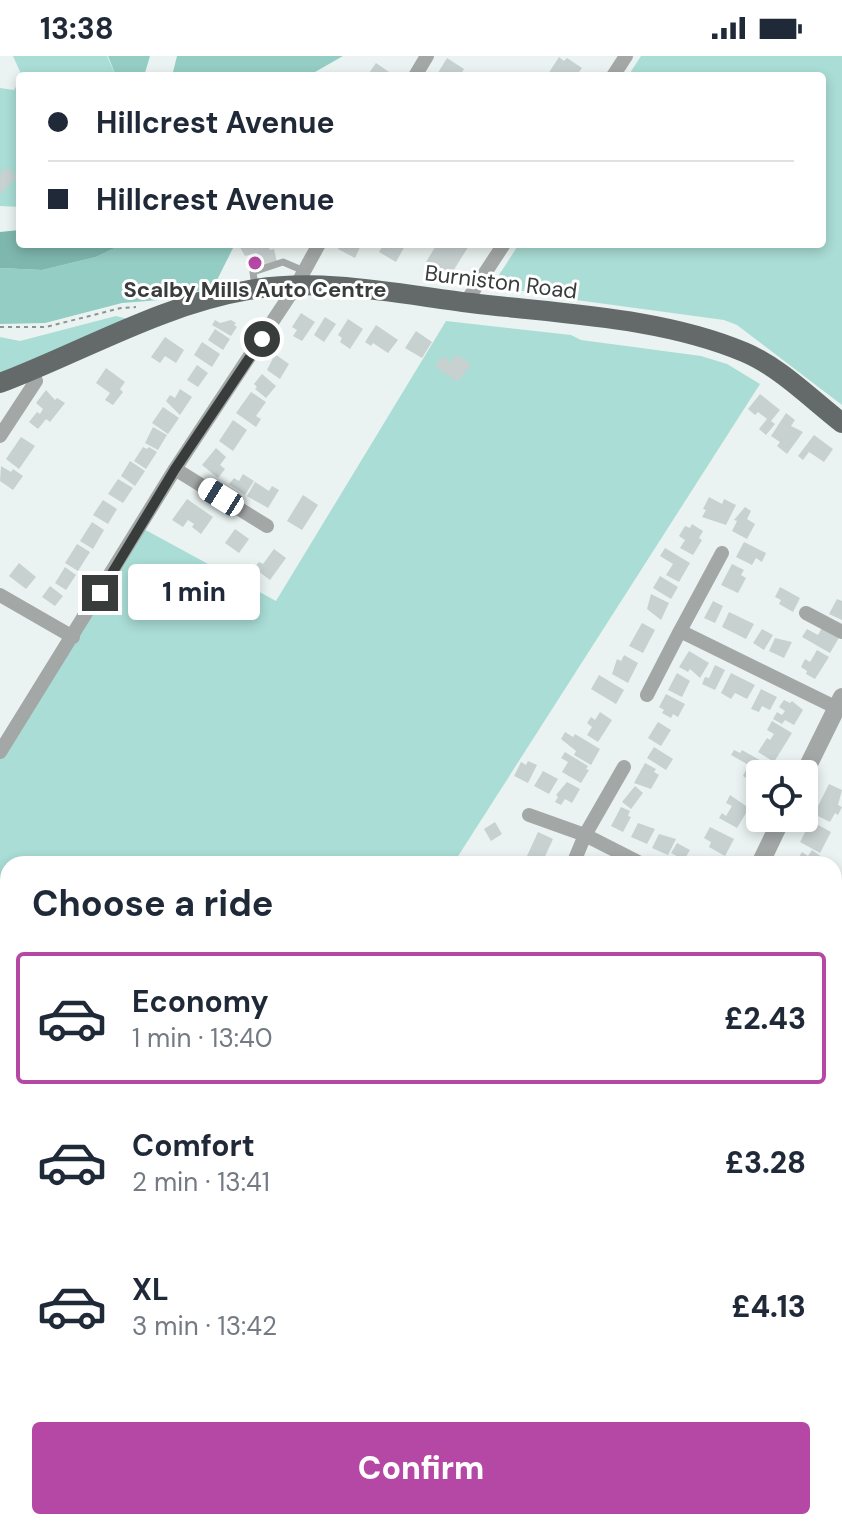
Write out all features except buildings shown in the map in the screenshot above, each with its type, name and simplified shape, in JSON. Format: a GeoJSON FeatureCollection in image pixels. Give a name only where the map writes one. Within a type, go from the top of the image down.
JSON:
{"type":"FeatureCollection","features":[{"type":"Feature","properties":{"kind":"main road","name":"Burniston Road"},"geometry":{"type":"LineString","coordinates":[[0,383],[192,303],[300,279],[690,332],[747,353],[842,423]]}},
{"type":"Feature","properties":{"kind":"street"},"geometry":{"type":"LineString","coordinates":[[0,752],[175,469],[300,279],[317,248]]}},
{"type":"Feature","properties":{"kind":"street"},"geometry":{"type":"LineString","coordinates":[[466,302],[501,248]]}},
{"type":"Feature","properties":{"kind":"street"},"geometry":{"type":"LineString","coordinates":[[0,436],[36,381],[32,371]]}},
{"type":"Feature","properties":{"kind":"street"},"geometry":{"type":"LineString","coordinates":[[175,469],[267,526]]}},
{"type":"Feature","properties":{"kind":"street"},"geometry":{"type":"LineString","coordinates":[[647,695],[722,553]]}},
{"type":"Feature","properties":{"kind":"street"},"geometry":{"type":"LineString","coordinates":[[0,595],[73,637]]}},
{"type":"Feature","properties":{"kind":"street"},"geometry":{"type":"LineString","coordinates":[[806,613],[842,632]]}},
{"type":"Feature","properties":{"kind":"street"},"geometry":{"type":"LineString","coordinates":[[680,631],[839,703],[811,760]]}},
{"type":"Feature","properties":{"kind":"street"},"geometry":{"type":"LineString","coordinates":[[576,856],[624,767]]}},
{"type":"Feature","properties":{"kind":"street"},"geometry":{"type":"LineString","coordinates":[[529,815],[585,835],[626,856]]}},
{"type":"Feature","properties":{"kind":"street"},"geometry":{"type":"LineString","coordinates":[[764,856],[775,832]]}},
{"type":"Feature","properties":{"kind":"path"},"geometry":{"type":"LineString","coordinates":[[0,327],[46,327],[136,307]]}},
{"type":"Feature","properties":{"kind":"shaded area"},"geometry":{"type":"Polygon","coordinates":[[[13,56],[107,56],[114,72],[20,72],[13,56]]]}},
{"type":"Feature","properties":{"kind":"shaded area"},"geometry":{"type":"Polygon","coordinates":[[[108,56],[150,56],[145,72],[114,72],[108,56]]]}},
{"type":"Feature","properties":{"kind":"shaded area"},"geometry":{"type":"Polygon","coordinates":[[[177,56],[343,56],[315,72],[173,72],[177,56]]]}},
{"type":"Feature","properties":{"kind":"shaded area"},"geometry":{"type":"Polygon","coordinates":[[[641,56],[842,56],[842,405],[737,325],[724,320],[532,294],[514,288],[499,275],[516,248],[826,248],[826,72],[631,72],[641,56]]]}},
{"type":"Feature","properties":{"kind":"shaded area"},"geometry":{"type":"Polygon","coordinates":[[[16,87],[16,207],[0,206],[0,88],[14,90],[16,87]]]}},
{"type":"Feature","properties":{"kind":"shaded area"},"geometry":{"type":"Polygon","coordinates":[[[16,230],[16,248],[115,248],[96,257],[42,270],[0,268],[0,232],[16,230]]]}},
{"type":"Feature","properties":{"kind":"shaded area"},"geometry":{"type":"Polygon","coordinates":[[[115,248],[233,248],[214,286],[172,299],[122,303],[45,323],[0,324],[0,268],[42,270],[96,257],[115,248]]]}},
{"type":"Feature","properties":{"kind":"shaded area"},"geometry":{"type":"Polygon","coordinates":[[[116,316],[128,319],[0,373],[0,337],[20,341],[116,316]]]}},
{"type":"Feature","properties":{"kind":"shaded area"},"geometry":{"type":"Polygon","coordinates":[[[446,321],[571,335],[581,340],[701,356],[727,364],[760,384],[458,856],[0,856],[0,752],[140,527],[276,601],[446,321]]]}},
{"type":"Feature","properties":{"kind":"place","name":"Scalby Mills Auto Centre"},"geometry":{"type":"Point","coordinates":[255,263]}},
{"type":"Feature","properties":{"kind":"route"},"geometry":{"type":"LineString","coordinates":[[100,593],[175,469],[262,339]]}}]}
